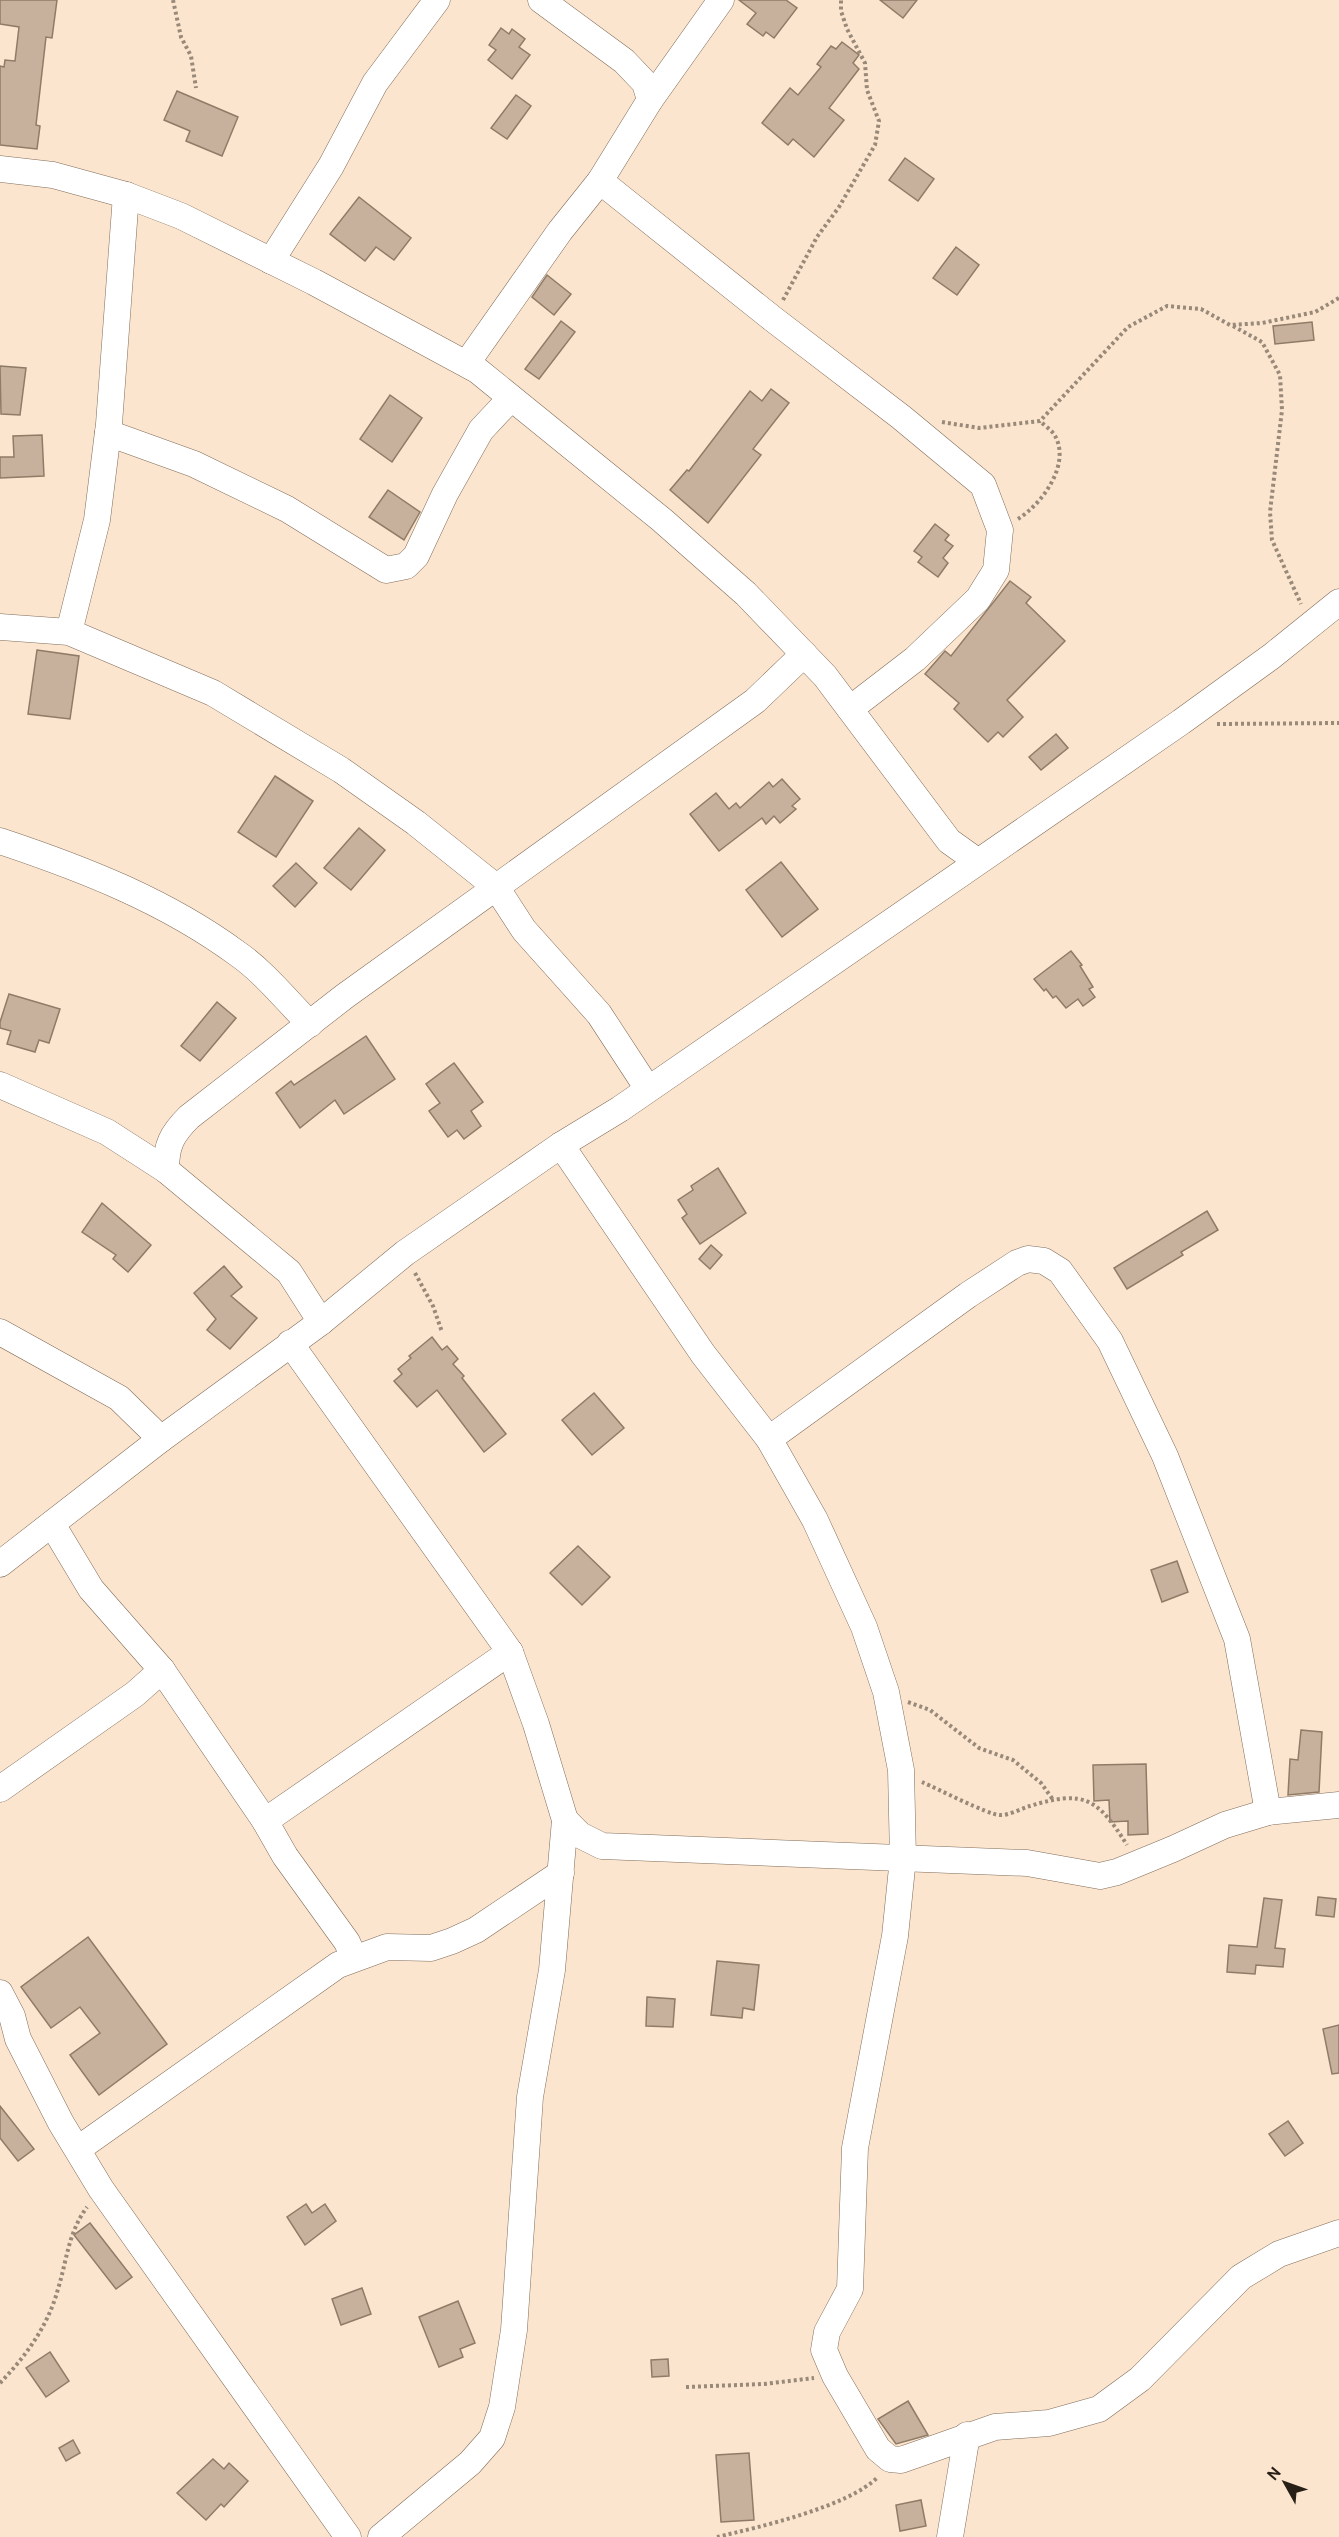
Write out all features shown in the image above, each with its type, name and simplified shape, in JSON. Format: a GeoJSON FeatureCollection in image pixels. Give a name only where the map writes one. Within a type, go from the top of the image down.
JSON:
{"type":"FeatureCollection","features":[{"type":"Feature","properties":{"kind":"street"},"geometry":{"type":"LineString","coordinates":[[271,261],[331,165],[375,83],[437,0]]}},
{"type":"Feature","properties":{"kind":"street"},"geometry":{"type":"LineString","coordinates":[[541,0],[624,61],[645,83],[650,100]]}},
{"type":"Feature","properties":{"kind":"street"},"geometry":{"type":"LineString","coordinates":[[467,363],[560,231],[600,181],[650,100],[721,0]]}},
{"type":"Feature","properties":{"kind":"street"},"geometry":{"type":"LineString","coordinates":[[0,169],[53,175],[126,195],[182,216],[467,363],[662,520],[746,594],[825,676],[949,841],[977,861]]}},
{"type":"Feature","properties":{"kind":"street"},"geometry":{"type":"LineString","coordinates":[[600,181],[773,320],[901,417],[983,485],[1000,530],[996,570],[978,599],[915,659],[850,709]]}},
{"type":"Feature","properties":{"kind":"street"},"geometry":{"type":"LineString","coordinates":[[69,632],[98,520],[108,433],[126,195]]}},
{"type":"Feature","properties":{"kind":"street"},"geometry":{"type":"LineString","coordinates":[[108,433],[194,464],[287,509],[386,570],[406,566],[416,556],[445,494],[481,430],[511,398]]}},
{"type":"Feature","properties":{"kind":"street"},"geometry":{"type":"LineString","coordinates":[[0,1564],[161,1439],[321,1322],[405,1253],[561,1145],[648,1089],[1181,722],[1272,656],[1339,602]]}},
{"type":"Feature","properties":{"kind":"street"},"geometry":{"type":"LineString","coordinates":[[0,627],[69,632],[213,693],[341,770],[416,823],[496,887],[524,930],[599,1014],[648,1089]]}},
{"type":"Feature","properties":{"kind":"street"},"geometry":{"type":"LineString","coordinates":[[166,1170],[167,1147],[172,1133],[310,1024],[755,701],[804,654]]}},
{"type":"Feature","properties":{"kind":"street"},"geometry":{"type":"LineString","coordinates":[[0,841],[92,873],[159,905],[240,954],[310,1024]]}},
{"type":"Feature","properties":{"kind":"street"},"geometry":{"type":"LineString","coordinates":[[0,1085],[107,1132],[166,1170],[289,1272],[321,1322]]}},
{"type":"Feature","properties":{"kind":"street"},"geometry":{"type":"LineString","coordinates":[[561,1145],[704,1354],[769,1439],[814,1520],[854,1606],[886,1692],[901,1770],[903,1858],[896,1936],[855,2148],[850,2289],[824,2341],[826,2360],[878,2449],[890,2459],[901,2460],[995,2427],[1049,2423],[1099,2409],[1140,2379],[1241,2277],[1279,2254],[1339,2233]]}},
{"type":"Feature","properties":{"kind":"street"},"geometry":{"type":"LineString","coordinates":[[769,1439],[968,1295],[1017,1263],[1028,1259],[1044,1261],[1060,1271],[1110,1341],[1165,1456],[1237,1639],[1268,1812]]}},
{"type":"Feature","properties":{"kind":"street"},"geometry":{"type":"LineString","coordinates":[[0,1332],[119,1398],[161,1439]]}},
{"type":"Feature","properties":{"kind":"street"},"geometry":{"type":"LineString","coordinates":[[290,1343],[510,1652],[536,1724],[564,1820],[552,1970],[530,2097],[514,2330],[502,2406],[492,2438],[470,2463],[381,2537]]}},
{"type":"Feature","properties":{"kind":"street"},"geometry":{"type":"LineString","coordinates":[[52,1524],[91,1589],[162,1670],[265,1821],[285,1856],[347,1942],[354,1959]]}},
{"type":"Feature","properties":{"kind":"street"},"geometry":{"type":"LineString","coordinates":[[265,1821],[510,1652]]}},
{"type":"Feature","properties":{"kind":"street"},"geometry":{"type":"LineString","coordinates":[[0,1789],[135,1694],[162,1670]]}},
{"type":"Feature","properties":{"kind":"street"},"geometry":{"type":"LineString","coordinates":[[564,1820],[580,1834],[602,1846],[1028,1863],[1084,1875],[1100,1876],[1138,1863],[1225,1825],[1268,1812],[1339,1805]]}},
{"type":"Feature","properties":{"kind":"street"},"geometry":{"type":"LineString","coordinates":[[78,2149],[317,1978],[354,1959],[387,1947],[431,1948],[452,1941],[476,1930],[561,1873]]}},
{"type":"Feature","properties":{"kind":"street"},"geometry":{"type":"LineString","coordinates":[[0,1993],[12,2016],[9,2043],[78,2149],[101,2189],[348,2537]]}},
{"type":"Feature","properties":{"kind":"street"},"geometry":{"type":"LineString","coordinates":[[950,2537],[967,2435]]}},
{"type":"Feature","properties":{"kind":"path"},"geometry":{"type":"LineString","coordinates":[[173,0],[181,37],[191,56],[196,88]]}},
{"type":"Feature","properties":{"kind":"path"},"geometry":{"type":"LineString","coordinates":[[773,320],[817,237],[839,207],[875,145],[879,121],[867,90],[865,63],[847,29],[840,0]]}},
{"type":"Feature","properties":{"kind":"path"},"geometry":{"type":"LineString","coordinates":[[1230,325],[1262,323],[1315,312],[1339,298]]}},
{"type":"Feature","properties":{"kind":"path"},"geometry":{"type":"LineString","coordinates":[[934,422],[979,428],[1040,420],[1128,327],[1167,306],[1201,309],[1262,342],[1280,375],[1282,410],[1270,512],[1272,540],[1299,601],[1312,623]]}},
{"type":"Feature","properties":{"kind":"path"},"geometry":{"type":"LineString","coordinates":[[1000,530],[1026,514],[1047,490],[1060,459],[1054,435],[1040,420]]}},
{"type":"Feature","properties":{"kind":"path"},"geometry":{"type":"LineString","coordinates":[[1181,722],[1255,725],[1339,723]]}},
{"type":"Feature","properties":{"kind":"path"},"geometry":{"type":"LineString","coordinates":[[405,1253],[433,1306],[442,1332]]}},
{"type":"Feature","properties":{"kind":"path"},"geometry":{"type":"LineString","coordinates":[[886,1692],[930,1710],[985,1751],[1013,1760],[1041,1783],[1054,1801]]}},
{"type":"Feature","properties":{"kind":"path"},"geometry":{"type":"LineString","coordinates":[[901,1770],[916,1780],[995,1814],[1002,1815],[1054,1801],[1086,1799],[1108,1815],[1138,1863]]}},
{"type":"Feature","properties":{"kind":"path"},"geometry":{"type":"LineString","coordinates":[[0,2383],[43,2329],[58,2289],[70,2236],[81,2214],[101,2189]]}},
{"type":"Feature","properties":{"kind":"path"},"geometry":{"type":"LineString","coordinates":[[686,2387],[764,2384],[835,2376]]}},
{"type":"Feature","properties":{"kind":"path"},"geometry":{"type":"LineString","coordinates":[[717,2537],[770,2524],[858,2491],[876,2479],[890,2459]]}},
{"type":"Feature","properties":{"kind":"building"},"geometry":{"type":"Polygon","coordinates":[[[0,0],[57,0],[52,38],[46,37],[36,125],[40,126],[37,149],[0,145],[0,66],[4,67],[5,60],[15,61],[19,27],[0,24],[0,0]]]}},
{"type":"Feature","properties":{"kind":"building"},"geometry":{"type":"Polygon","coordinates":[[[739,0],[786,0],[797,8],[774,38],[766,32],[763,36],[747,24],[756,13],[739,0]]]}},
{"type":"Feature","properties":{"kind":"building"},"geometry":{"type":"Polygon","coordinates":[[[880,0],[917,0],[903,18],[880,0]]]}},
{"type":"Feature","properties":{"kind":"building"},"geometry":{"type":"Polygon","coordinates":[[[501,28],[509,34],[512,29],[525,39],[519,47],[530,55],[512,79],[488,60],[496,50],[489,45],[501,28]]]}},
{"type":"Feature","properties":{"kind":"building"},"geometry":{"type":"Polygon","coordinates":[[[842,42],[859,55],[853,63],[859,69],[829,108],[844,120],[814,157],[793,139],[788,145],[762,123],[790,88],[798,95],[821,67],[817,64],[831,46],[836,49],[842,42]]]}},
{"type":"Feature","properties":{"kind":"building"},"geometry":{"type":"Polygon","coordinates":[[[177,91],[238,117],[222,156],[186,141],[190,131],[164,120],[177,91]]]}},
{"type":"Feature","properties":{"kind":"building"},"geometry":{"type":"Polygon","coordinates":[[[516,95],[531,106],[507,139],[491,128],[516,95]]]}},
{"type":"Feature","properties":{"kind":"building"},"geometry":{"type":"Polygon","coordinates":[[[905,158],[934,179],[918,201],[889,180],[905,158]]]}},
{"type":"Feature","properties":{"kind":"building"},"geometry":{"type":"Polygon","coordinates":[[[359,197],[411,238],[394,260],[376,247],[365,261],[330,234],[359,197]]]}},
{"type":"Feature","properties":{"kind":"building"},"geometry":{"type":"Polygon","coordinates":[[[956,247],[979,265],[957,295],[933,278],[956,247]]]}},
{"type":"Feature","properties":{"kind":"building"},"geometry":{"type":"Polygon","coordinates":[[[547,275],[571,294],[554,315],[532,297],[547,275]]]}},
{"type":"Feature","properties":{"kind":"building"},"geometry":{"type":"Polygon","coordinates":[[[561,321],[575,332],[539,379],[525,369],[561,321]]]}},
{"type":"Feature","properties":{"kind":"building"},"geometry":{"type":"Polygon","coordinates":[[[1312,322],[1314,340],[1275,344],[1273,326],[1312,322]]]}},
{"type":"Feature","properties":{"kind":"building"},"geometry":{"type":"Polygon","coordinates":[[[0,366],[26,368],[20,415],[1,414],[0,366]]]}},
{"type":"Feature","properties":{"kind":"building"},"geometry":{"type":"Polygon","coordinates":[[[771,389],[789,403],[753,449],[761,455],[708,523],[670,490],[687,470],[689,471],[750,391],[762,401],[771,389]]]}},
{"type":"Feature","properties":{"kind":"building"},"geometry":{"type":"Polygon","coordinates":[[[390,395],[422,418],[392,462],[360,439],[390,395]]]}},
{"type":"Feature","properties":{"kind":"building"},"geometry":{"type":"Polygon","coordinates":[[[42,435],[44,476],[0,478],[0,457],[14,457],[13,436],[42,435]]]}},
{"type":"Feature","properties":{"kind":"building"},"geometry":{"type":"Polygon","coordinates":[[[388,490],[420,512],[404,540],[369,517],[388,490]]]}},
{"type":"Feature","properties":{"kind":"building"},"geometry":{"type":"Polygon","coordinates":[[[935,524],[949,535],[945,540],[953,546],[943,558],[948,563],[938,577],[918,562],[922,557],[914,551],[935,524]]]}},
{"type":"Feature","properties":{"kind":"building"},"geometry":{"type":"Polygon","coordinates":[[[1010,581],[1031,597],[1026,603],[1065,641],[1007,700],[1023,717],[1003,737],[998,732],[988,742],[954,709],[959,703],[925,674],[945,651],[951,656],[1010,581]]]}},
{"type":"Feature","properties":{"kind":"building"},"geometry":{"type":"Polygon","coordinates":[[[37,650],[79,656],[70,719],[28,714],[37,650]]]}},
{"type":"Feature","properties":{"kind":"building"},"geometry":{"type":"Polygon","coordinates":[[[1056,734],[1068,748],[1041,770],[1029,757],[1056,734]]]}},
{"type":"Feature","properties":{"kind":"building"},"geometry":{"type":"Polygon","coordinates":[[[275,776],[313,801],[276,857],[238,832],[275,776]]]}},
{"type":"Feature","properties":{"kind":"building"},"geometry":{"type":"Polygon","coordinates":[[[782,779],[800,799],[792,806],[796,809],[780,823],[774,816],[766,824],[762,818],[719,851],[690,814],[716,793],[729,809],[736,803],[740,808],[769,782],[773,787],[782,779]]]}},
{"type":"Feature","properties":{"kind":"building"},"geometry":{"type":"Polygon","coordinates":[[[359,828],[385,850],[351,890],[324,868],[359,828]]]}},
{"type":"Feature","properties":{"kind":"building"},"geometry":{"type":"Polygon","coordinates":[[[781,862],[818,909],[782,937],[746,890],[781,862]]]}},
{"type":"Feature","properties":{"kind":"building"},"geometry":{"type":"Polygon","coordinates":[[[296,863],[317,883],[295,907],[273,886],[296,863]]]}},
{"type":"Feature","properties":{"kind":"building"},"geometry":{"type":"Polygon","coordinates":[[[1071,951],[1082,965],[1080,966],[1093,987],[1089,989],[1095,997],[1083,1006],[1078,999],[1066,1008],[1056,996],[1053,998],[1046,989],[1044,991],[1034,979],[1071,951]]]}},
{"type":"Feature","properties":{"kind":"building"},"geometry":{"type":"Polygon","coordinates":[[[9,994],[60,1009],[49,1043],[39,1040],[35,1052],[7,1044],[11,1031],[0,1028],[0,1022],[9,994]]]}},
{"type":"Feature","properties":{"kind":"building"},"geometry":{"type":"Polygon","coordinates":[[[217,1002],[236,1018],[200,1061],[181,1046],[217,1002]]]}},
{"type":"Feature","properties":{"kind":"building"},"geometry":{"type":"Polygon","coordinates":[[[366,1036],[395,1079],[344,1114],[335,1100],[300,1128],[276,1093],[291,1081],[294,1085],[366,1036]]]}},
{"type":"Feature","properties":{"kind":"building"},"geometry":{"type":"Polygon","coordinates":[[[454,1063],[483,1102],[471,1111],[481,1126],[464,1139],[457,1130],[448,1137],[429,1111],[440,1103],[426,1084],[454,1063]]]}},
{"type":"Feature","properties":{"kind":"building"},"geometry":{"type":"Polygon","coordinates":[[[718,1168],[746,1213],[700,1244],[682,1218],[687,1214],[678,1200],[693,1190],[691,1186],[718,1168]]]}},
{"type":"Feature","properties":{"kind":"building"},"geometry":{"type":"Polygon","coordinates":[[[102,1203],[151,1245],[128,1272],[113,1259],[116,1255],[82,1232],[102,1203]]]}},
{"type":"Feature","properties":{"kind":"building"},"geometry":{"type":"Polygon","coordinates":[[[1207,1211],[1218,1230],[1181,1252],[1183,1255],[1127,1289],[1114,1268],[1207,1211]]]}},
{"type":"Feature","properties":{"kind":"building"},"geometry":{"type":"Polygon","coordinates":[[[711,1245],[722,1255],[710,1269],[699,1259],[711,1245]]]}},
{"type":"Feature","properties":{"kind":"building"},"geometry":{"type":"Polygon","coordinates":[[[224,1266],[242,1287],[231,1296],[257,1318],[230,1349],[207,1330],[216,1319],[194,1293],[224,1266]]]}},
{"type":"Feature","properties":{"kind":"building"},"geometry":{"type":"Polygon","coordinates":[[[432,1337],[442,1350],[447,1346],[458,1359],[453,1364],[506,1434],[484,1452],[437,1390],[417,1407],[394,1381],[402,1374],[398,1369],[411,1358],[409,1356],[432,1337]]]}},
{"type":"Feature","properties":{"kind":"building"},"geometry":{"type":"Polygon","coordinates":[[[594,1393],[624,1428],[592,1455],[562,1420],[594,1393]]]}},
{"type":"Feature","properties":{"kind":"building"},"geometry":{"type":"Polygon","coordinates":[[[578,1546],[610,1577],[582,1605],[550,1573],[578,1546]]]}},
{"type":"Feature","properties":{"kind":"building"},"geometry":{"type":"Polygon","coordinates":[[[1177,1561],[1188,1592],[1162,1602],[1151,1570],[1177,1561]]]}},
{"type":"Feature","properties":{"kind":"building"},"geometry":{"type":"Polygon","coordinates":[[[1301,1730],[1322,1732],[1319,1792],[1288,1795],[1290,1759],[1298,1760],[1301,1730]]]}},
{"type":"Feature","properties":{"kind":"building"},"geometry":{"type":"Polygon","coordinates":[[[1146,1764],[1148,1834],[1128,1835],[1128,1821],[1110,1822],[1109,1800],[1094,1801],[1093,1765],[1146,1764]]]}},
{"type":"Feature","properties":{"kind":"building"},"geometry":{"type":"Polygon","coordinates":[[[1318,1897],[1336,1899],[1334,1917],[1316,1915],[1318,1897]]]}},
{"type":"Feature","properties":{"kind":"building"},"geometry":{"type":"Polygon","coordinates":[[[1264,1898],[1282,1900],[1275,1948],[1285,1949],[1283,1967],[1256,1965],[1255,1974],[1227,1972],[1229,1945],[1257,1947],[1264,1898]]]}},
{"type":"Feature","properties":{"kind":"building"},"geometry":{"type":"Polygon","coordinates":[[[88,1937],[167,2044],[99,2095],[70,2055],[100,2033],[80,2007],[51,2028],[21,1987],[88,1937]]]}},
{"type":"Feature","properties":{"kind":"building"},"geometry":{"type":"Polygon","coordinates":[[[717,1961],[759,1965],[754,2010],[743,2008],[742,2018],[711,2015],[717,1961]]]}},
{"type":"Feature","properties":{"kind":"building"},"geometry":{"type":"Polygon","coordinates":[[[647,1997],[675,1999],[673,2027],[646,2026],[647,1997]]]}},
{"type":"Feature","properties":{"kind":"building"},"geometry":{"type":"Polygon","coordinates":[[[1339,2025],[1339,2073],[1332,2074],[1323,2029],[1339,2025]]]}},
{"type":"Feature","properties":{"kind":"building"},"geometry":{"type":"Polygon","coordinates":[[[0,2106],[34,2149],[18,2161],[0,2138],[0,2106]]]}},
{"type":"Feature","properties":{"kind":"building"},"geometry":{"type":"Polygon","coordinates":[[[1288,2121],[1303,2143],[1285,2156],[1269,2134],[1288,2121]]]}},
{"type":"Feature","properties":{"kind":"building"},"geometry":{"type":"Polygon","coordinates":[[[306,2204],[312,2213],[325,2204],[336,2221],[305,2245],[287,2217],[306,2204]]]}},
{"type":"Feature","properties":{"kind":"building"},"geometry":{"type":"Polygon","coordinates":[[[90,2223],[132,2277],[116,2289],[74,2235],[90,2223]]]}},
{"type":"Feature","properties":{"kind":"building"},"geometry":{"type":"Polygon","coordinates":[[[362,2288],[371,2314],[341,2325],[332,2299],[362,2288]]]}},
{"type":"Feature","properties":{"kind":"building"},"geometry":{"type":"Polygon","coordinates":[[[458,2301],[475,2343],[460,2349],[463,2357],[439,2367],[419,2317],[458,2301]]]}},
{"type":"Feature","properties":{"kind":"building"},"geometry":{"type":"Polygon","coordinates":[[[50,2352],[69,2381],[46,2397],[26,2368],[50,2352]]]}},
{"type":"Feature","properties":{"kind":"building"},"geometry":{"type":"Polygon","coordinates":[[[668,2359],[669,2376],[652,2377],[651,2360],[668,2359]]]}},
{"type":"Feature","properties":{"kind":"building"},"geometry":{"type":"Polygon","coordinates":[[[908,2401],[928,2435],[896,2444],[878,2419],[908,2401]]]}},
{"type":"Feature","properties":{"kind":"building"},"geometry":{"type":"Polygon","coordinates":[[[73,2440],[80,2453],[66,2461],[59,2448],[73,2440]]]}},
{"type":"Feature","properties":{"kind":"building"},"geometry":{"type":"Polygon","coordinates":[[[749,2453],[754,2520],[721,2522],[716,2455],[749,2453]]]}},
{"type":"Feature","properties":{"kind":"building"},"geometry":{"type":"Polygon","coordinates":[[[213,2459],[224,2469],[229,2463],[248,2481],[224,2507],[221,2504],[206,2520],[177,2493],[213,2459]]]}},
{"type":"Feature","properties":{"kind":"building"},"geometry":{"type":"Polygon","coordinates":[[[921,2500],[926,2526],[900,2531],[896,2505],[921,2500]]]}}]}
